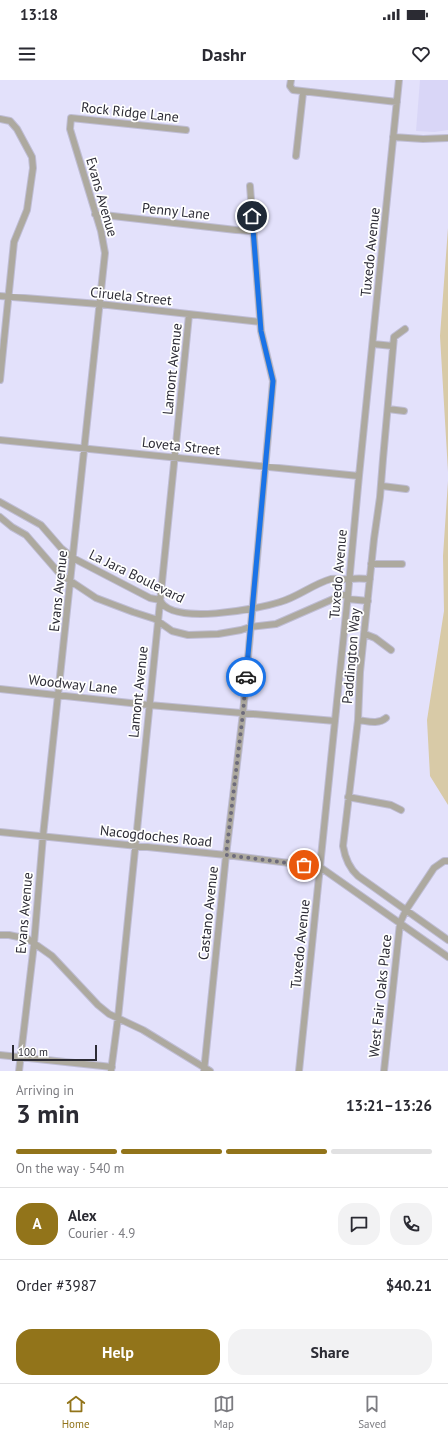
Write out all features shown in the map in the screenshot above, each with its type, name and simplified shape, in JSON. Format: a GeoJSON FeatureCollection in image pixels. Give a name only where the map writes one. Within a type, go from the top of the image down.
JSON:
{"type":"FeatureCollection","features":[{"type":"Feature","properties":{"kind":"street"},"geometry":{"type":"LineString","coordinates":[[291,80],[290,86],[293,90],[302,92],[397,102]]}},
{"type":"Feature","properties":{"kind":"street","name":"Tuxedo Avenue"},"geometry":{"type":"LineString","coordinates":[[299,1071],[336,721],[399,80]]}},
{"type":"Feature","properties":{"kind":"street"},"geometry":{"type":"LineString","coordinates":[[296,156],[302,92]]}},
{"type":"Feature","properties":{"kind":"street"},"geometry":{"type":"LineString","coordinates":[[0,118],[10,121],[17,129],[32,158],[33,168],[30,199],[14,242],[0,380]]}},
{"type":"Feature","properties":{"kind":"street","name":"Rock Ridge Lane"},"geometry":{"type":"LineString","coordinates":[[71,118],[186,130]]}},
{"type":"Feature","properties":{"kind":"street","name":"Evans Avenue"},"geometry":{"type":"LineString","coordinates":[[19,1071],[34,944],[105,253],[101,231],[70,129],[71,118]]}},
{"type":"Feature","properties":{"kind":"street"},"geometry":{"type":"LineString","coordinates":[[393,137],[423,140],[448,138]]}},
{"type":"Feature","properties":{"kind":"street","name":"Castano Avenue"},"geometry":{"type":"LineString","coordinates":[[206,1070],[226,855],[243,713],[251,608],[273,381],[261,331],[250,186]]}},
{"type":"Feature","properties":{"kind":"street","name":"Penny Lane"},"geometry":{"type":"LineString","coordinates":[[95,214],[254,231]]}},
{"type":"Feature","properties":{"kind":"street","name":"Ciruela Street"},"geometry":{"type":"LineString","coordinates":[[0,296],[99,304],[260,322]]}},
{"type":"Feature","properties":{"kind":"street","name":"Lamont Avenue"},"geometry":{"type":"LineString","coordinates":[[111,1069],[118,1018],[189,315]]}},
{"type":"Feature","properties":{"kind":"street","name":"Paddington Way"},"geometry":{"type":"LineString","coordinates":[[405,329],[394,337],[382,486],[364,634],[360,672],[358,720],[343,846],[344,854],[350,867],[358,876],[448,940]]}},
{"type":"Feature","properties":{"kind":"street"},"geometry":{"type":"LineString","coordinates":[[373,344],[393,346]]}},
{"type":"Feature","properties":{"kind":"street"},"geometry":{"type":"LineString","coordinates":[[388,409],[404,411]]}},
{"type":"Feature","properties":{"kind":"street","name":"Loveta Street"},"geometry":{"type":"LineString","coordinates":[[0,440],[359,476]]}},
{"type":"Feature","properties":{"kind":"street"},"geometry":{"type":"LineString","coordinates":[[382,486],[406,489]]}},
{"type":"Feature","properties":{"kind":"street","name":"La Jara Boulevard"},"geometry":{"type":"LineString","coordinates":[[0,502],[41,525],[61,548],[73,558],[150,598],[160,600],[164,605],[178,612],[215,614],[251,608],[280,602],[295,597],[332,579],[370,579]]}},
{"type":"Feature","properties":{"kind":"street"},"geometry":{"type":"LineString","coordinates":[[0,517],[26,535],[59,573],[96,598],[158,621],[172,631],[188,634],[218,634],[250,627],[276,624],[340,596],[368,601]]}},
{"type":"Feature","properties":{"kind":"street"},"geometry":{"type":"LineString","coordinates":[[372,564],[402,564]]}},
{"type":"Feature","properties":{"kind":"street"},"geometry":{"type":"LineString","coordinates":[[364,634],[375,638],[391,650]]}},
{"type":"Feature","properties":{"kind":"street","name":"Woodway Lane"},"geometry":{"type":"LineString","coordinates":[[0,689],[336,721]]}},
{"type":"Feature","properties":{"kind":"street"},"geometry":{"type":"LineString","coordinates":[[358,720],[382,722],[386,718]]}},
{"type":"Feature","properties":{"kind":"street"},"geometry":{"type":"LineString","coordinates":[[348,797],[391,805],[401,810]]}},
{"type":"Feature","properties":{"kind":"street","name":"Nacogdoches Road"},"geometry":{"type":"LineString","coordinates":[[0,832],[226,855],[320,867],[448,957]]}},
{"type":"Feature","properties":{"kind":"street","name":"West Fair Oaks Place"},"geometry":{"type":"LineString","coordinates":[[384,1071],[400,923],[406,910],[434,868],[444,861],[448,861]]}},
{"type":"Feature","properties":{"kind":"street"},"geometry":{"type":"LineString","coordinates":[[0,935],[9,935],[28,939],[52,956],[98,1005],[109,1014],[142,1030],[206,1070]]}},
{"type":"Feature","properties":{"kind":"street"},"geometry":{"type":"LineString","coordinates":[[0,1055],[111,1069]]}},
{"type":"Feature","properties":{"kind":"shaded area"},"geometry":{"type":"Polygon","coordinates":[[[420,80],[448,80],[448,130],[434,132],[416,131],[420,80]]]}},
{"type":"Feature","properties":{"kind":"shaded area"},"geometry":{"type":"Polygon","coordinates":[[[448,228],[448,472],[440,336],[448,228]]]}},
{"type":"Feature","properties":{"kind":"shaded area"},"geometry":{"type":"Polygon","coordinates":[[[448,481],[448,805],[430,776],[427,720],[444,611],[443,556],[448,481]]]}},
{"type":"Feature","properties":{"kind":"way so far"},"geometry":{"type":"LineString","coordinates":[[246,677],[226,855],[304,865]]}},
{"type":"Feature","properties":{"kind":"route"},"geometry":{"type":"LineString","coordinates":[[246,677],[273,381],[261,331],[252,216]]}}]}
